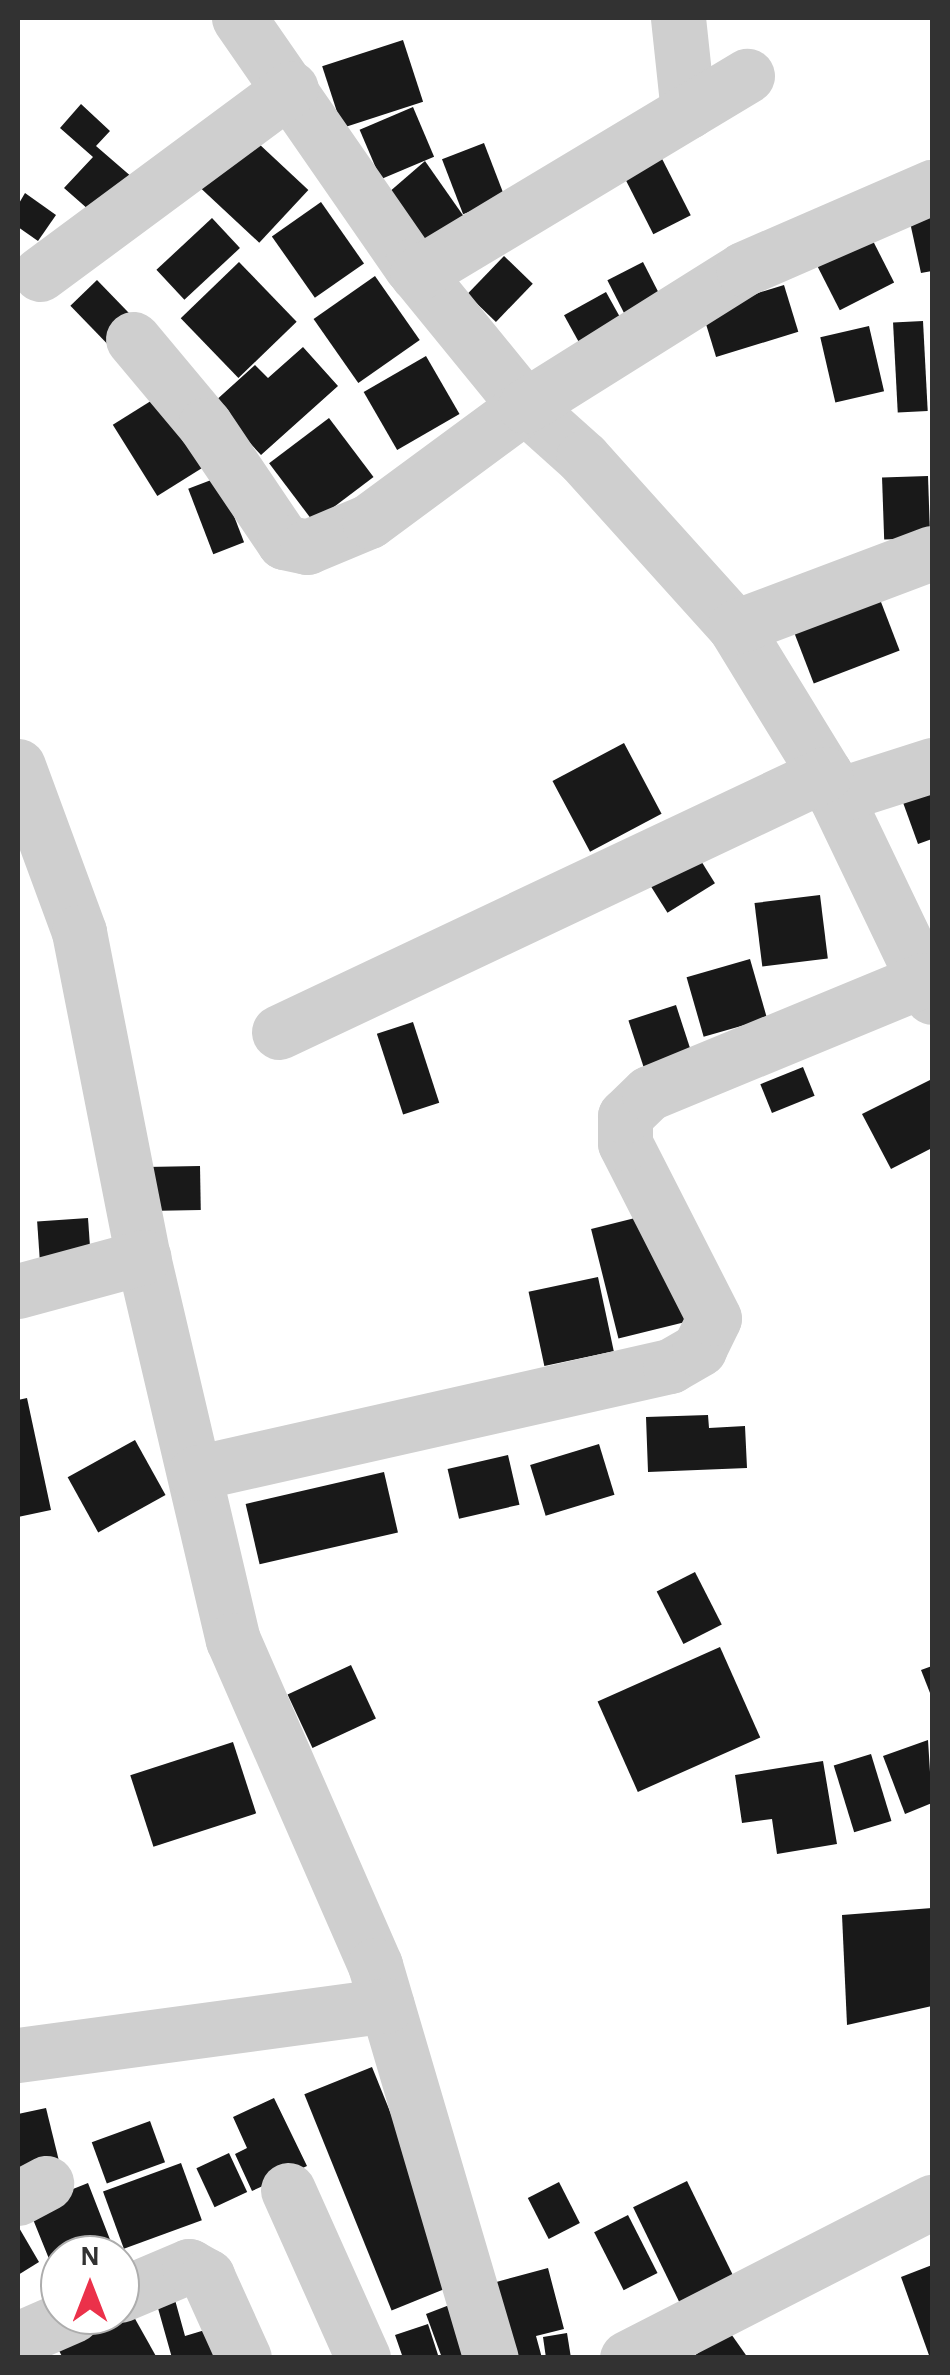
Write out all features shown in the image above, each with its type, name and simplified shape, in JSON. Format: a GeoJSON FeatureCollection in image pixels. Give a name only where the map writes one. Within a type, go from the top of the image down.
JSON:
{"type":"FeatureCollection","features":[{"type":"Feature","properties":{"kind":"street"},"geometry":{"type":"LineString","coordinates":[[195,1473],[670,1366],[699,1349],[714,1318],[626,1144],[626,1116],[649,1093],[928,988],[830,785],[735,627],[583,458],[526,406],[417,274],[292,88],[239,18]]}},
{"type":"Feature","properties":{"kind":"street"},"geometry":{"type":"LineString","coordinates":[[678,18],[688,111]]}},
{"type":"Feature","properties":{"kind":"street"},"geometry":{"type":"LineString","coordinates":[[417,274],[748,76]]}},
{"type":"Feature","properties":{"kind":"street"},"geometry":{"type":"LineString","coordinates":[[40,274],[292,88]]}},
{"type":"Feature","properties":{"kind":"street"},"geometry":{"type":"LineString","coordinates":[[132,339],[205,425],[284,542],[307,547],[369,521],[526,406],[743,270],[932,187]]}},
{"type":"Feature","properties":{"kind":"street"},"geometry":{"type":"LineString","coordinates":[[735,627],[932,553]]}},
{"type":"Feature","properties":{"kind":"street"},"geometry":{"type":"LineString","coordinates":[[279,1032],[830,785],[932,764]]}},
{"type":"Feature","properties":{"kind":"street"},"geometry":{"type":"LineString","coordinates":[[18,766],[79,932],[143,1258],[232,1640],[387,2005],[490,2358]]}},
{"type":"Feature","properties":{"kind":"street"},"geometry":{"type":"LineString","coordinates":[[18,1291],[143,1258]]}},
{"type":"Feature","properties":{"kind":"street"},"geometry":{"type":"LineString","coordinates":[[18,2055],[387,2005]]}},
{"type":"Feature","properties":{"kind":"street"},"geometry":{"type":"LineString","coordinates":[[288,2190],[363,2358]]}},
{"type":"Feature","properties":{"kind":"street"},"geometry":{"type":"LineString","coordinates":[[627,2358],[932,2202]]}},
{"type":"Feature","properties":{"kind":"street"},"geometry":{"type":"LineString","coordinates":[[140,2287],[189,2266],[207,2276],[244,2358]]}},
{"type":"Feature","properties":{"kind":"building"},"geometry":{"type":"Polygon","coordinates":[[[403,40],[423,102],[342,128],[322,66],[403,40]]]}},
{"type":"Feature","properties":{"kind":"building"},"geometry":{"type":"Polygon","coordinates":[[[81,104],[110,131],[96,146],[133,178],[97,217],[64,188],[93,157],[60,128],[81,104]]]}},
{"type":"Feature","properties":{"kind":"building"},"geometry":{"type":"Polygon","coordinates":[[[413,107],[434,157],[381,179],[360,130],[413,107]]]}},
{"type":"Feature","properties":{"kind":"building"},"geometry":{"type":"Polygon","coordinates":[[[244,130],[308,190],[259,243],[195,183],[244,130]]]}},
{"type":"Feature","properties":{"kind":"building"},"geometry":{"type":"Polygon","coordinates":[[[484,143],[505,198],[463,214],[442,159],[484,143]]]}},
{"type":"Feature","properties":{"kind":"building"},"geometry":{"type":"Polygon","coordinates":[[[654,143],[691,215],[653,234],[617,162],[654,143]]]}},
{"type":"Feature","properties":{"kind":"building"},"geometry":{"type":"Polygon","coordinates":[[[425,161],[467,221],[420,253],[388,193],[425,161]]]}},
{"type":"Feature","properties":{"kind":"building"},"geometry":{"type":"Polygon","coordinates":[[[25,193],[56,215],[38,241],[18,227],[18,205],[25,193]]]}},
{"type":"Feature","properties":{"kind":"building"},"geometry":{"type":"Polygon","coordinates":[[[321,202],[364,263],[315,298],[272,236],[321,202]]]}},
{"type":"Feature","properties":{"kind":"building"},"geometry":{"type":"Polygon","coordinates":[[[932,207],[932,271],[921,273],[908,213],[932,207]]]}},
{"type":"Feature","properties":{"kind":"building"},"geometry":{"type":"Polygon","coordinates":[[[212,218],[240,248],[184,300],[156,270],[212,218]]]}},
{"type":"Feature","properties":{"kind":"building"},"geometry":{"type":"Polygon","coordinates":[[[871,237],[894,282],[840,310],[817,265],[871,237]]]}},
{"type":"Feature","properties":{"kind":"building"},"geometry":{"type":"Polygon","coordinates":[[[504,256],[533,284],[496,322],[467,294],[504,256]]]}},
{"type":"Feature","properties":{"kind":"building"},"geometry":{"type":"Polygon","coordinates":[[[239,262],[297,322],[238,378],[181,318],[239,262]]]}},
{"type":"Feature","properties":{"kind":"building"},"geometry":{"type":"Polygon","coordinates":[[[643,262],[667,309],[631,327],[607,280],[643,262]]]}},
{"type":"Feature","properties":{"kind":"building"},"geometry":{"type":"Polygon","coordinates":[[[375,276],[420,340],[358,383],[314,319],[375,276]]]}},
{"type":"Feature","properties":{"kind":"building"},"geometry":{"type":"Polygon","coordinates":[[[97,280],[135,319],[108,345],[70,306],[97,280]]]}},
{"type":"Feature","properties":{"kind":"building"},"geometry":{"type":"Polygon","coordinates":[[[784,285],[798,332],[716,357],[702,310],[784,285]]]}},
{"type":"Feature","properties":{"kind":"building"},"geometry":{"type":"Polygon","coordinates":[[[606,292],[628,331],[586,355],[564,315],[606,292]]]}},
{"type":"Feature","properties":{"kind":"building"},"geometry":{"type":"Polygon","coordinates":[[[923,321],[928,411],[898,412],[893,323],[923,321]]]}},
{"type":"Feature","properties":{"kind":"building"},"geometry":{"type":"Polygon","coordinates":[[[869,326],[884,391],[835,403],[820,337],[869,326]]]}},
{"type":"Feature","properties":{"kind":"building"},"geometry":{"type":"Polygon","coordinates":[[[303,347],[338,386],[261,455],[213,403],[255,365],[268,378],[303,347]]]}},
{"type":"Feature","properties":{"kind":"building"},"geometry":{"type":"Polygon","coordinates":[[[426,356],[459,414],[397,450],[364,392],[426,356]]]}},
{"type":"Feature","properties":{"kind":"building"},"geometry":{"type":"Polygon","coordinates":[[[162,394],[207,465],[157,496],[113,425],[162,394]]]}},
{"type":"Feature","properties":{"kind":"building"},"geometry":{"type":"Polygon","coordinates":[[[329,418],[374,477],[314,522],[269,463],[329,418]]]}},
{"type":"Feature","properties":{"kind":"building"},"geometry":{"type":"Polygon","coordinates":[[[928,476],[930,538],[884,540],[882,478],[928,476]]]}},
{"type":"Feature","properties":{"kind":"building"},"geometry":{"type":"Polygon","coordinates":[[[219,477],[244,542],[213,554],[188,489],[219,477]]]}},
{"type":"Feature","properties":{"kind":"building"},"geometry":{"type":"Polygon","coordinates":[[[876,589],[900,651],[814,684],[790,622],[876,589]]]}},
{"type":"Feature","properties":{"kind":"building"},"geometry":{"type":"Polygon","coordinates":[[[624,743],[662,814],[590,852],[552,781],[624,743]]]}},
{"type":"Feature","properties":{"kind":"building"},"geometry":{"type":"Polygon","coordinates":[[[932,787],[932,839],[918,844],[901,797],[932,787]]]}},
{"type":"Feature","properties":{"kind":"building"},"geometry":{"type":"Polygon","coordinates":[[[698,856],[715,883],[667,913],[651,886],[698,856]]]}},
{"type":"Feature","properties":{"kind":"building"},"geometry":{"type":"Polygon","coordinates":[[[820,895],[828,959],[762,967],[754,903],[820,895]]]}},
{"type":"Feature","properties":{"kind":"building"},"geometry":{"type":"Polygon","coordinates":[[[750,959],[767,1019],[704,1037],[687,977],[750,959]]]}},
{"type":"Feature","properties":{"kind":"building"},"geometry":{"type":"Polygon","coordinates":[[[676,1005],[691,1052],[644,1067],[628,1020],[676,1005]]]}},
{"type":"Feature","properties":{"kind":"building"},"geometry":{"type":"Polygon","coordinates":[[[413,1022],[439,1103],[403,1115],[377,1034],[413,1022]]]}},
{"type":"Feature","properties":{"kind":"building"},"geometry":{"type":"Polygon","coordinates":[[[803,1067],[815,1096],[772,1113],[760,1084],[803,1067]]]}},
{"type":"Feature","properties":{"kind":"building"},"geometry":{"type":"Polygon","coordinates":[[[930,1080],[932,1148],[891,1169],[862,1114],[930,1080]]]}},
{"type":"Feature","properties":{"kind":"building"},"geometry":{"type":"Polygon","coordinates":[[[200,1166],[201,1210],[147,1211],[146,1167],[200,1166]]]}},
{"type":"Feature","properties":{"kind":"building"},"geometry":{"type":"Polygon","coordinates":[[[659,1212],[686,1322],[618,1339],[591,1229],[659,1212]]]}},
{"type":"Feature","properties":{"kind":"building"},"geometry":{"type":"Polygon","coordinates":[[[88,1218],[91,1258],[40,1261],[37,1222],[88,1218]]]}},
{"type":"Feature","properties":{"kind":"building"},"geometry":{"type":"Polygon","coordinates":[[[598,1277],[614,1351],[544,1366],[529,1292],[598,1277]]]}},
{"type":"Feature","properties":{"kind":"building"},"geometry":{"type":"Polygon","coordinates":[[[27,1398],[51,1510],[18,1517],[18,1400],[27,1398]]]}},
{"type":"Feature","properties":{"kind":"building"},"geometry":{"type":"Polygon","coordinates":[[[708,1415],[709,1428],[745,1426],[747,1468],[648,1472],[646,1417],[708,1415]]]}},
{"type":"Feature","properties":{"kind":"building"},"geometry":{"type":"Polygon","coordinates":[[[135,1440],[166,1495],[98,1532],[68,1477],[135,1440]]]}},
{"type":"Feature","properties":{"kind":"building"},"geometry":{"type":"Polygon","coordinates":[[[599,1444],[614,1495],[546,1516],[530,1465],[599,1444]]]}},
{"type":"Feature","properties":{"kind":"building"},"geometry":{"type":"Polygon","coordinates":[[[508,1455],[519,1505],[459,1519],[448,1469],[508,1455]]]}},
{"type":"Feature","properties":{"kind":"building"},"geometry":{"type":"Polygon","coordinates":[[[384,1472],[398,1532],[260,1564],[246,1504],[384,1472]]]}},
{"type":"Feature","properties":{"kind":"building"},"geometry":{"type":"Polygon","coordinates":[[[695,1572],[722,1625],[683,1644],[657,1592],[695,1572]]]}},
{"type":"Feature","properties":{"kind":"building"},"geometry":{"type":"Polygon","coordinates":[[[720,1647],[760,1737],[638,1792],[598,1702],[720,1647]]]}},
{"type":"Feature","properties":{"kind":"building"},"geometry":{"type":"Polygon","coordinates":[[[351,1665],[376,1718],[312,1748],[288,1695],[351,1665]]]}},
{"type":"Feature","properties":{"kind":"building"},"geometry":{"type":"Polygon","coordinates":[[[932,1666],[932,1698],[921,1670],[932,1666]]]}},
{"type":"Feature","properties":{"kind":"building"},"geometry":{"type":"Polygon","coordinates":[[[928,1740],[932,1803],[905,1814],[883,1756],[928,1740]]]}},
{"type":"Feature","properties":{"kind":"building"},"geometry":{"type":"Polygon","coordinates":[[[233,1742],[256,1813],[153,1847],[130,1775],[233,1742]]]}},
{"type":"Feature","properties":{"kind":"building"},"geometry":{"type":"Polygon","coordinates":[[[871,1754],[891,1821],[854,1832],[834,1765],[871,1754]]]}},
{"type":"Feature","properties":{"kind":"building"},"geometry":{"type":"Polygon","coordinates":[[[823,1761],[837,1844],[777,1854],[772,1819],[742,1823],[735,1775],[823,1761]]]}},
{"type":"Feature","properties":{"kind":"building"},"geometry":{"type":"Polygon","coordinates":[[[932,1908],[932,2006],[847,2025],[842,1915],[932,1908]]]}},
{"type":"Feature","properties":{"kind":"building"},"geometry":{"type":"Polygon","coordinates":[[[372,2067],[459,2283],[392,2310],[304,2094],[372,2067]]]}},
{"type":"Feature","properties":{"kind":"building"},"geometry":{"type":"Polygon","coordinates":[[[274,2098],[307,2166],[252,2191],[235,2154],[247,2148],[233,2117],[274,2098]]]}},
{"type":"Feature","properties":{"kind":"building"},"geometry":{"type":"Polygon","coordinates":[[[46,2108],[59,2161],[20,2170],[18,2114],[46,2108]]]}},
{"type":"Feature","properties":{"kind":"building"},"geometry":{"type":"Polygon","coordinates":[[[150,2121],[165,2162],[107,2184],[92,2142],[150,2121]]]}},
{"type":"Feature","properties":{"kind":"building"},"geometry":{"type":"Polygon","coordinates":[[[229,2153],[247,2192],[215,2207],[196,2168],[229,2153]]]}},
{"type":"Feature","properties":{"kind":"building"},"geometry":{"type":"Polygon","coordinates":[[[181,2163],[202,2220],[140,2243],[140,2235],[119,2235],[103,2191],[181,2163]]]}},
{"type":"Feature","properties":{"kind":"building"},"geometry":{"type":"Polygon","coordinates":[[[687,2181],[737,2283],[683,2310],[633,2207],[687,2181]]]}},
{"type":"Feature","properties":{"kind":"building"},"geometry":{"type":"Polygon","coordinates":[[[559,2182],[580,2223],[549,2239],[528,2198],[559,2182]]]}},
{"type":"Feature","properties":{"kind":"building"},"geometry":{"type":"Polygon","coordinates":[[[88,2183],[108,2235],[40,2237],[28,2207],[88,2183]]]}},
{"type":"Feature","properties":{"kind":"building"},"geometry":{"type":"Polygon","coordinates":[[[628,2215],[658,2273],[624,2290],[594,2232],[628,2215]]]}},
{"type":"Feature","properties":{"kind":"building"},"geometry":{"type":"Polygon","coordinates":[[[18,2226],[39,2262],[18,2275],[18,2226]]]}},
{"type":"Feature","properties":{"kind":"building"},"geometry":{"type":"Polygon","coordinates":[[[932,2265],[932,2358],[930,2358],[901,2277],[932,2265]]]}},
{"type":"Feature","properties":{"kind":"building"},"geometry":{"type":"Polygon","coordinates":[[[548,2268],[564,2329],[536,2336],[542,2358],[508,2358],[489,2284],[548,2268]]]}},
{"type":"Feature","properties":{"kind":"building"},"geometry":{"type":"Polygon","coordinates":[[[172,2289],[185,2336],[225,2324],[235,2358],[172,2358],[154,2294],[172,2289]]]}},
{"type":"Feature","properties":{"kind":"building"},"geometry":{"type":"Polygon","coordinates":[[[452,2304],[471,2358],[442,2358],[426,2314],[452,2304]]]}},
{"type":"Feature","properties":{"kind":"building"},"geometry":{"type":"Polygon","coordinates":[[[428,2324],[439,2358],[403,2358],[395,2335],[428,2324]]]}},
{"type":"Feature","properties":{"kind":"building"},"geometry":{"type":"Polygon","coordinates":[[[140,2328],[157,2358],[63,2358],[58,2349],[82,2335],[140,2335],[140,2328]]]}},
{"type":"Feature","properties":{"kind":"building"},"geometry":{"type":"Polygon","coordinates":[[[729,2331],[748,2358],[691,2358],[729,2331]]]}},
{"type":"Feature","properties":{"kind":"building"},"geometry":{"type":"Polygon","coordinates":[[[567,2333],[571,2358],[546,2358],[543,2337],[567,2333]]]}}]}
